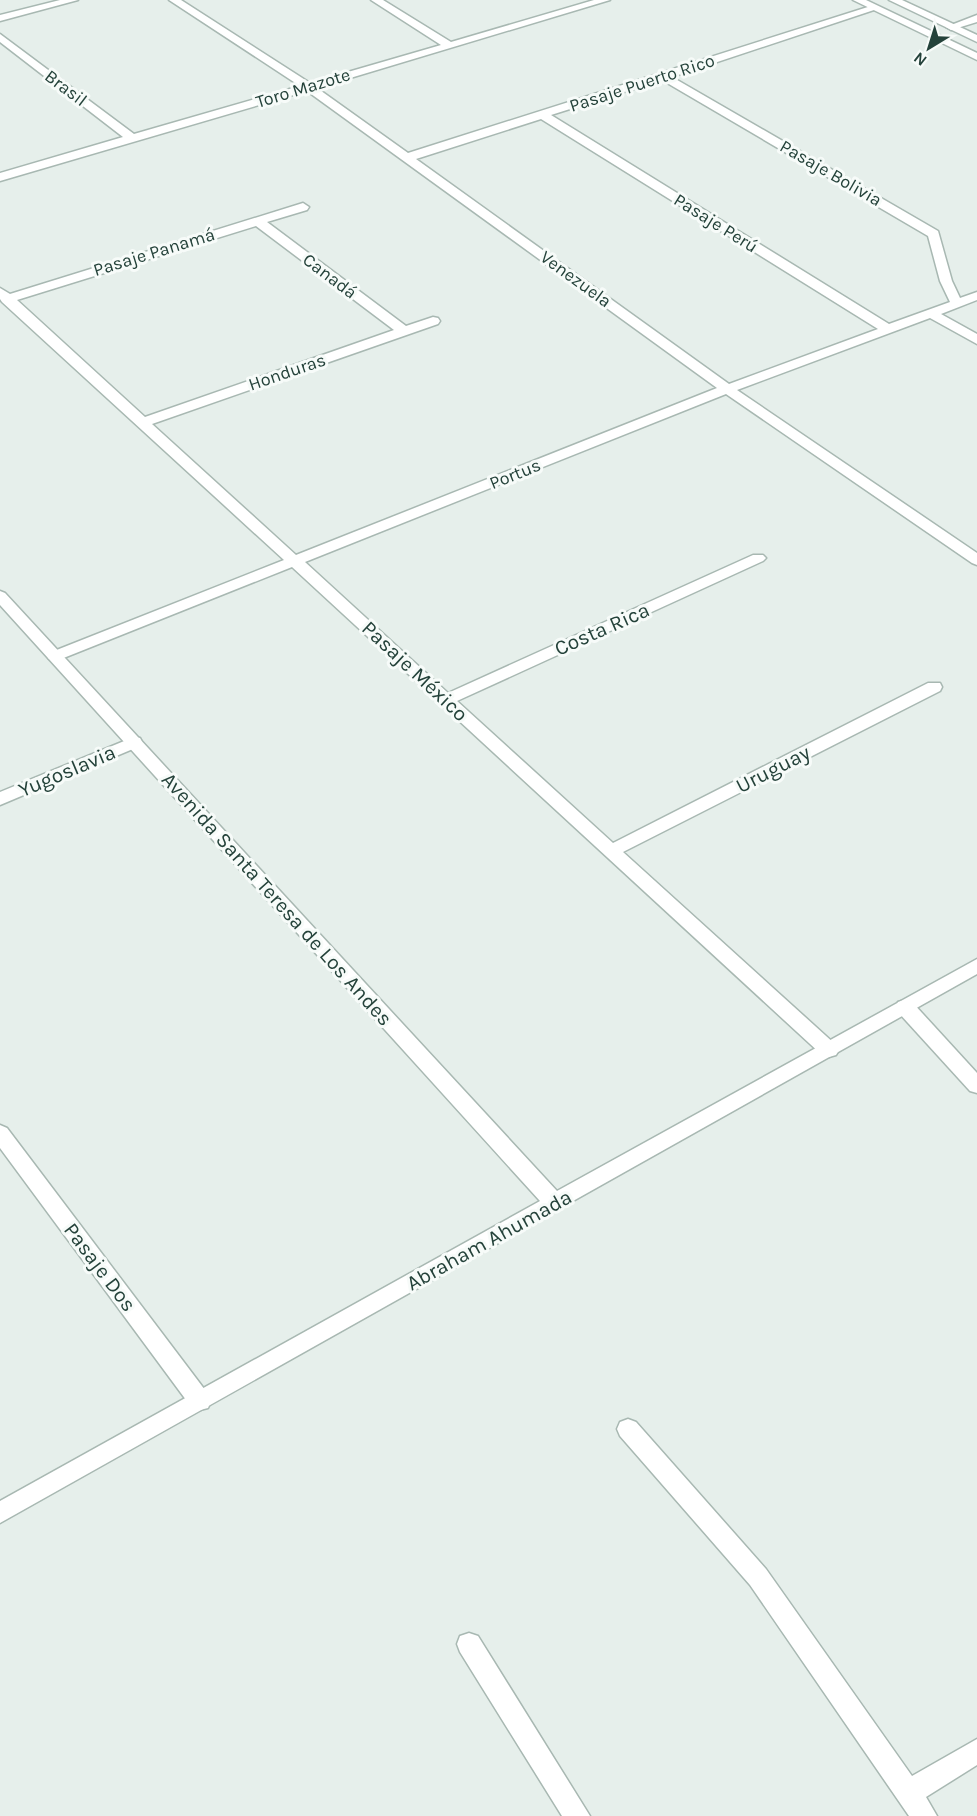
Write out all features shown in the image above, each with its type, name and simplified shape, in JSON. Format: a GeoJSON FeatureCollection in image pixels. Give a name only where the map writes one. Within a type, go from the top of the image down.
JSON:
{"type":"FeatureCollection","features":[{"type":"Feature","properties":{"kind":"street"},"geometry":{"type":"LineString","coordinates":[[0,18],[73,0]]}},
{"type":"Feature","properties":{"kind":"street","name":"Venezuela"},"geometry":{"type":"LineString","coordinates":[[174,0],[309,87],[409,157],[727,389],[977,560]]}},
{"type":"Feature","properties":{"kind":"street"},"geometry":{"type":"LineString","coordinates":[[376,0],[449,45]]}},
{"type":"Feature","properties":{"kind":"street","name":"Toro Mazote"},"geometry":{"type":"LineString","coordinates":[[0,177],[605,0]]}},
{"type":"Feature","properties":{"kind":"street"},"geometry":{"type":"LineString","coordinates":[[858,0],[977,57]]}},
{"type":"Feature","properties":{"kind":"street"},"geometry":{"type":"LineString","coordinates":[[894,0],[977,39]]}},
{"type":"Feature","properties":{"kind":"street","name":"Pasaje Puerto Rico"},"geometry":{"type":"LineString","coordinates":[[409,157],[875,8]]}},
{"type":"Feature","properties":{"kind":"street"},"geometry":{"type":"LineString","coordinates":[[951,27],[977,18]]}},
{"type":"Feature","properties":{"kind":"street","name":"Brasil"},"geometry":{"type":"LineString","coordinates":[[0,37],[133,139]]}},
{"type":"Feature","properties":{"kind":"street","name":"Pasaje Bolivia"},"geometry":{"type":"LineString","coordinates":[[663,76],[934,234],[946,281],[957,304]]}},
{"type":"Feature","properties":{"kind":"street","name":"Pasaje Perú"},"geometry":{"type":"LineString","coordinates":[[543,115],[889,330]]}},
{"type":"Feature","properties":{"kind":"street","name":"Pasaje Panamá"},"geometry":{"type":"LineString","coordinates":[[3,296],[303,207]]}},
{"type":"Feature","properties":{"kind":"street","name":"Canadá"},"geometry":{"type":"LineString","coordinates":[[256,220],[404,331]]}},
{"type":"Feature","properties":{"kind":"street","name":"Pasaje México"},"geometry":{"type":"LineString","coordinates":[[3,296],[829,1050]]}},
{"type":"Feature","properties":{"kind":"street","name":"Portus"},"geometry":{"type":"LineString","coordinates":[[55,656],[727,389],[977,296]]}},
{"type":"Feature","properties":{"kind":"street"},"geometry":{"type":"LineString","coordinates":[[932,313],[977,340]]}},
{"type":"Feature","properties":{"kind":"street","name":"Honduras"},"geometry":{"type":"LineString","coordinates":[[141,423],[433,321]]}},
{"type":"Feature","properties":{"kind":"street","name":"Costa Rica"},"geometry":{"type":"LineString","coordinates":[[446,700],[758,558]]}},
{"type":"Feature","properties":{"kind":"street","name":"Avenida Santa Teresa de Los Andes"},"geometry":{"type":"LineString","coordinates":[[0,596],[555,1203]]}},
{"type":"Feature","properties":{"kind":"street","name":"Uruguay"},"geometry":{"type":"LineString","coordinates":[[611,851],[934,687]]}},
{"type":"Feature","properties":{"kind":"street","name":"Yugoslavia"},"geometry":{"type":"LineString","coordinates":[[0,799],[134,742]]}},
{"type":"Feature","properties":{"kind":"street","name":"Abraham Ahumada"},"geometry":{"type":"LineString","coordinates":[[0,1513],[977,966]]}},
{"type":"Feature","properties":{"kind":"street"},"geometry":{"type":"LineString","coordinates":[[905,1007],[977,1086]]}},
{"type":"Feature","properties":{"kind":"street","name":"Pasaje Dos"},"geometry":{"type":"LineString","coordinates":[[0,1133],[200,1401]]}},
{"type":"Feature","properties":{"kind":"street"},"geometry":{"type":"LineString","coordinates":[[628,1429],[758,1577],[924,1816]]}},
{"type":"Feature","properties":{"kind":"street"},"geometry":{"type":"LineString","coordinates":[[469,1644],[577,1816]]}},
{"type":"Feature","properties":{"kind":"street"},"geometry":{"type":"LineString","coordinates":[[908,1793],[977,1751]]}}]}
